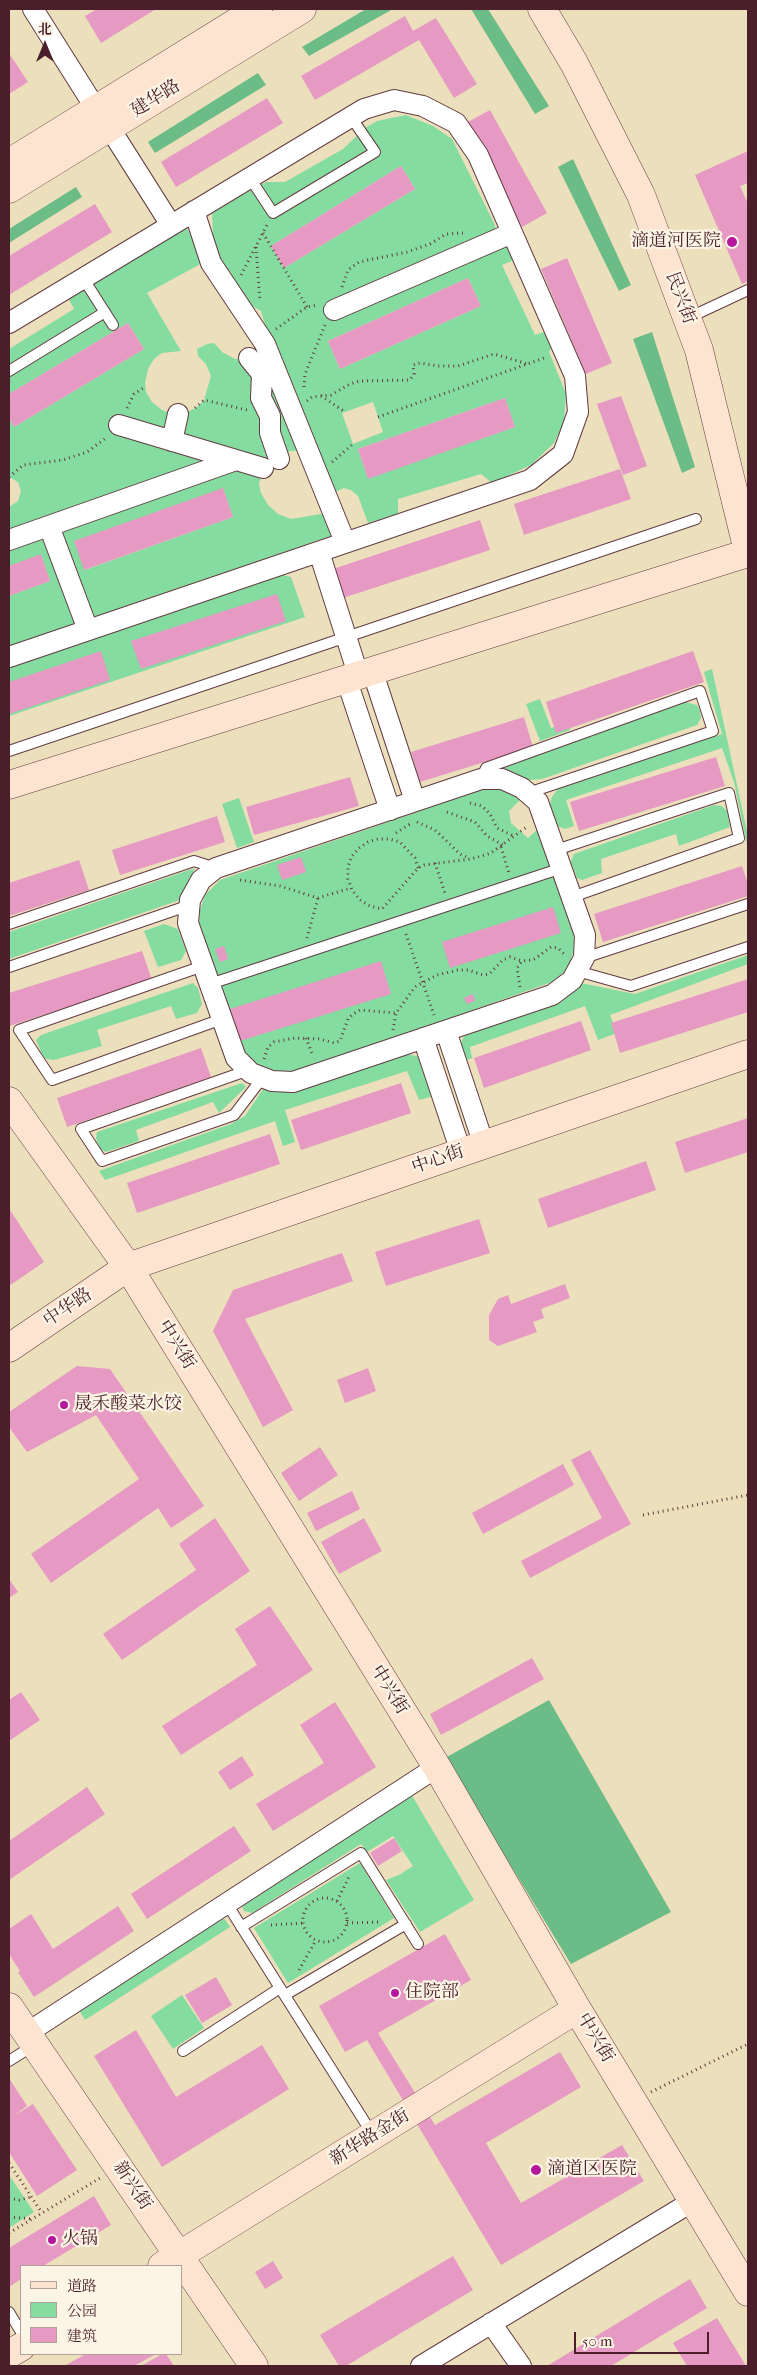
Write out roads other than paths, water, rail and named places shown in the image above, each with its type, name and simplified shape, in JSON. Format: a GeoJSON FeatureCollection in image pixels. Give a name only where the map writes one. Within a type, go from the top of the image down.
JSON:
{"type":"FeatureCollection","features":[{"type":"Feature","properties":{"kind":"street"},"geometry":{"type":"LineString","coordinates":[[33,9],[171,225]]}},
{"type":"Feature","properties":{"kind":"street"},"geometry":{"type":"LineString","coordinates":[[9,163],[103,118],[258,9]]}},
{"type":"Feature","properties":{"kind":"street","name":"建华路"},"geometry":{"type":"LineString","coordinates":[[9,189],[103,118],[302,9]]}},
{"type":"Feature","properties":{"kind":"street","name":"民兴街"},"geometry":{"type":"LineString","coordinates":[[542,9],[574,63],[641,195],[699,350],[748,552]]}},
{"type":"Feature","properties":{"kind":"street"},"geometry":{"type":"LineString","coordinates":[[9,323],[364,109],[394,100],[423,106],[456,123],[478,155],[575,376],[578,412],[563,454],[530,480],[9,657]]}},
{"type":"Feature","properties":{"kind":"street"},"geometry":{"type":"LineString","coordinates":[[194,211],[211,263],[265,344],[345,542]]}},
{"type":"Feature","properties":{"kind":"street"},"geometry":{"type":"LineString","coordinates":[[334,310],[512,234]]}},
{"type":"Feature","properties":{"kind":"street"},"geometry":{"type":"LineString","coordinates":[[119,425],[236,460],[271,464],[270,416],[260,398],[262,374],[249,358]]}},
{"type":"Feature","properties":{"kind":"street"},"geometry":{"type":"LineString","coordinates":[[172,441],[178,414]]}},
{"type":"Feature","properties":{"kind":"street"},"geometry":{"type":"LineString","coordinates":[[9,540],[236,460]]}},
{"type":"Feature","properties":{"kind":"street"},"geometry":{"type":"LineString","coordinates":[[49,526],[88,630]]}},
{"type":"Feature","properties":{"kind":"street"},"geometry":{"type":"LineString","coordinates":[[319,552],[359,674],[415,801]]}},
{"type":"Feature","properties":{"kind":"street"},"geometry":{"type":"LineString","coordinates":[[9,785],[748,552]]}},
{"type":"Feature","properties":{"kind":"street"},"geometry":{"type":"LineString","coordinates":[[359,674],[390,810]]}},
{"type":"Feature","properties":{"kind":"street"},"geometry":{"type":"LineString","coordinates":[[481,779],[502,779],[522,788],[538,802],[585,934],[581,964],[572,980],[552,995],[293,1082],[272,1081],[256,1074],[236,1058],[188,923],[190,900],[201,880],[216,868],[415,801],[481,779]]}},
{"type":"Feature","properties":{"kind":"street"},"geometry":{"type":"LineString","coordinates":[[436,1034],[472,1148]]}},
{"type":"Feature","properties":{"kind":"street","name":"中心街"},"geometry":{"type":"LineString","coordinates":[[128,1267],[748,1054]]}},
{"type":"Feature","properties":{"kind":"street","name":"中兴街"},"geometry":{"type":"LineString","coordinates":[[9,1101],[128,1267],[437,1767],[577,2010],[748,2292]]}},
{"type":"Feature","properties":{"kind":"street","name":"中华路"},"geometry":{"type":"LineString","coordinates":[[9,1348],[128,1267]]}},
{"type":"Feature","properties":{"kind":"street"},"geometry":{"type":"LineString","coordinates":[[19,2024],[227,1904],[437,1767]]}},
{"type":"Feature","properties":{"kind":"street","name":"新华路金街"},"geometry":{"type":"LineString","coordinates":[[171,2261],[577,2010]]}},
{"type":"Feature","properties":{"kind":"street","name":"新兴街"},"geometry":{"type":"LineString","coordinates":[[19,2024],[118,2166],[171,2261]]}},
{"type":"Feature","properties":{"kind":"street"},"geometry":{"type":"LineString","coordinates":[[421,2366],[693,2201]]}},
{"type":"Feature","properties":{"kind":"street","name":"新兴街"},"geometry":{"type":"LineString","coordinates":[[182,2275],[254,2366]]}},
{"type":"Feature","properties":{"kind":"street"},"geometry":{"type":"LineString","coordinates":[[492,2323],[521,2366]]}},
{"type":"Feature","properties":{"kind":"street"},"geometry":{"type":"LineString","coordinates":[[9,2354],[20,2348]]}},
{"type":"Feature","properties":{"kind":"lane"},"geometry":{"type":"LineString","coordinates":[[250,178],[273,213],[374,152],[351,117]]}},
{"type":"Feature","properties":{"kind":"lane"},"geometry":{"type":"LineString","coordinates":[[83,278],[113,325]]}},
{"type":"Feature","properties":{"kind":"lane"},"geometry":{"type":"LineString","coordinates":[[687,318],[748,290]]}},
{"type":"Feature","properties":{"kind":"lane"},"geometry":{"type":"LineString","coordinates":[[9,371],[105,312]]}},
{"type":"Feature","properties":{"kind":"lane"},"geometry":{"type":"LineString","coordinates":[[9,751],[696,519]]}},
{"type":"Feature","properties":{"kind":"lane"},"geometry":{"type":"LineString","coordinates":[[481,779],[486,768],[700,691],[713,731],[528,793]]}},
{"type":"Feature","properties":{"kind":"lane"},"geometry":{"type":"LineString","coordinates":[[222,1019],[52,1080],[19,1030],[207,975],[303,954],[512,885],[559,859],[729,793],[739,838],[572,897]]}},
{"type":"Feature","properties":{"kind":"lane"},"geometry":{"type":"LineString","coordinates":[[9,924],[194,861],[216,868]]}},
{"type":"Feature","properties":{"kind":"lane"},"geometry":{"type":"LineString","coordinates":[[581,964],[748,904]]}},
{"type":"Feature","properties":{"kind":"lane"},"geometry":{"type":"LineString","coordinates":[[9,968],[190,905]]}},
{"type":"Feature","properties":{"kind":"lane"},"geometry":{"type":"LineString","coordinates":[[581,964],[630,986],[748,947]]}},
{"type":"Feature","properties":{"kind":"lane"},"geometry":{"type":"LineString","coordinates":[[256,1074],[234,1115],[102,1161],[81,1129],[256,1074]]}},
{"type":"Feature","properties":{"kind":"lane"},"geometry":{"type":"LineString","coordinates":[[241,1927],[362,1853],[418,1944]]}},
{"type":"Feature","properties":{"kind":"lane"},"geometry":{"type":"LineString","coordinates":[[227,1904],[374,2136]]}},
{"type":"Feature","properties":{"kind":"lane"},"geometry":{"type":"LineString","coordinates":[[183,2051],[282,1992],[405,1923]]}},
{"type":"Feature","properties":{"kind":"lane"},"geometry":{"type":"LineString","coordinates":[[9,2061],[19,2024]]}},
{"type":"Feature","properties":{"kind":"lane"},"geometry":{"type":"LineString","coordinates":[[9,2312],[20,2330]]}},
{"type":"Feature","properties":{"kind":"place","name":"滴道河医院"},"geometry":{"type":"Point","coordinates":[732,242]}},
{"type":"Feature","properties":{"kind":"place","name":"晟禾酸菜水饺"},"geometry":{"type":"Point","coordinates":[64,1405]}},
{"type":"Feature","properties":{"kind":"place","name":"住院部"},"geometry":{"type":"Point","coordinates":[395,1993]}},
{"type":"Feature","properties":{"kind":"place","name":"滴道区医院"},"geometry":{"type":"Point","coordinates":[536,2170]}},
{"type":"Feature","properties":{"kind":"place","name":"火锅"},"geometry":{"type":"Point","coordinates":[52,2240]}}]}
